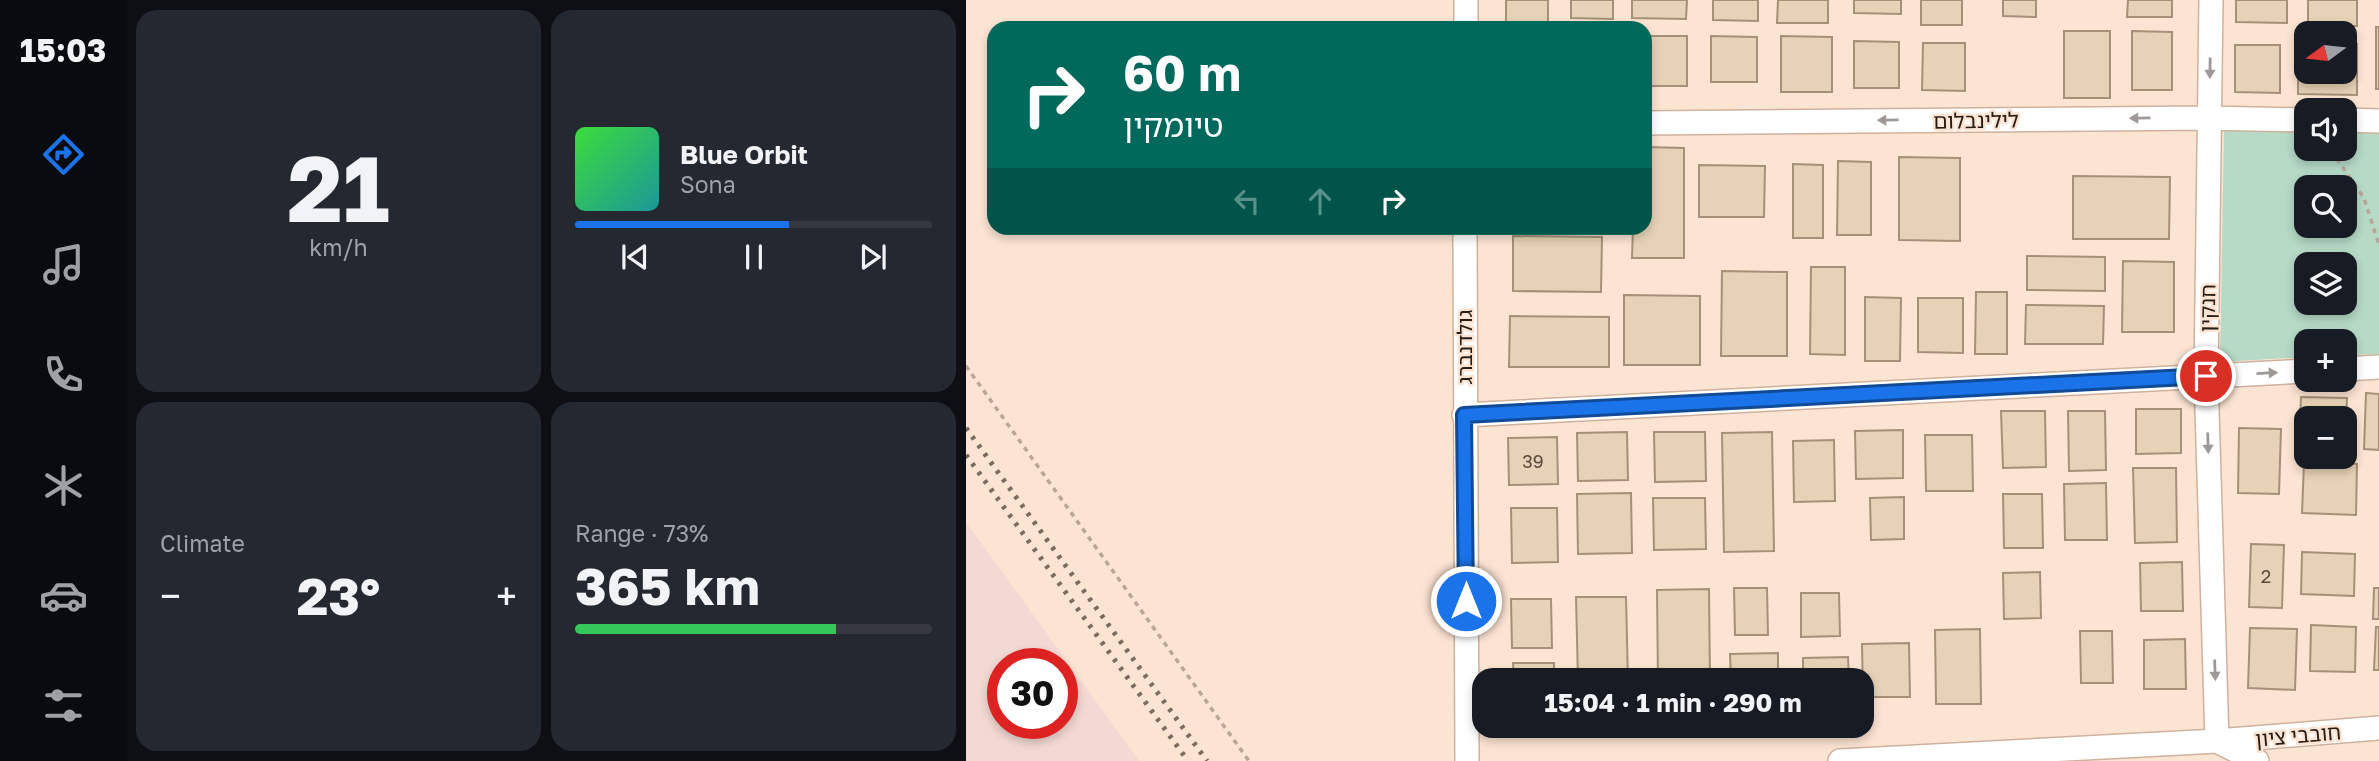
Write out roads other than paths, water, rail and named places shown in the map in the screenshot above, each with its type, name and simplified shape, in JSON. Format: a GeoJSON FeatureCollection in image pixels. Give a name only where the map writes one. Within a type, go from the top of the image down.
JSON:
{"type":"FeatureCollection","features":[{"type":"Feature","properties":{"kind":"street"},"geometry":{"type":"LineString","coordinates":[[1466,0],[1466,21]]}},
{"type":"Feature","properties":{"kind":"street","name":"חנקין"},"geometry":{"type":"LineString","coordinates":[[2211,0],[2206,376],[2217,741]]}},
{"type":"Feature","properties":{"kind":"street","name":"לילינבלום"},"geometry":{"type":"LineString","coordinates":[[1652,123],[2209,118],[2294,120]]}},
{"type":"Feature","properties":{"kind":"street"},"geometry":{"type":"LineString","coordinates":[[2357,120],[2379,121]]}},
{"type":"Feature","properties":{"kind":"street","name":"גולדנברג"},"geometry":{"type":"LineString","coordinates":[[1465,235],[1467,761]]}},
{"type":"Feature","properties":{"kind":"street"},"geometry":{"type":"LineString","coordinates":[[2357,368],[2379,367]]}},
{"type":"Feature","properties":{"kind":"street"},"geometry":{"type":"LineString","coordinates":[[1464,415],[2294,372]]}},
{"type":"Feature","properties":{"kind":"street","name":"חובבי ציון"},"geometry":{"type":"LineString","coordinates":[[1840,761],[2040,756],[2379,728]]}},
{"type":"Feature","properties":{"kind":"street"},"geometry":{"type":"LineString","coordinates":[[2217,741],[2257,761]]}},
{"type":"Feature","properties":{"kind":"railway"},"geometry":{"type":"LineString","coordinates":[[966,428],[1207,761]]}},
{"type":"Feature","properties":{"kind":"railway"},"geometry":{"type":"LineString","coordinates":[[966,455],[1188,761]]}}]}
